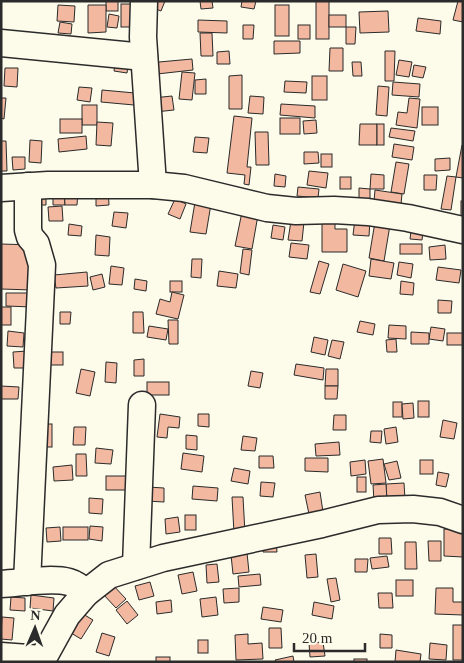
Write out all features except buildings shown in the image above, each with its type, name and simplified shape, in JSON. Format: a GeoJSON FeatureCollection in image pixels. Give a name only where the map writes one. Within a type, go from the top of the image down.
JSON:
{"type":"FeatureCollection","features":[{"type":"Feature","properties":{"kind":"street"},"geometry":{"type":"LineString","coordinates":[[144,1],[143,37],[153,185]]}},
{"type":"Feature","properties":{"kind":"street"},"geometry":{"type":"LineString","coordinates":[[1,43],[144,57]]}},
{"type":"Feature","properties":{"kind":"street"},"geometry":{"type":"LineString","coordinates":[[1,188],[153,185],[184,188],[267,208],[296,211],[334,210],[368,212],[408,218],[463,230]]}},
{"type":"Feature","properties":{"kind":"street"},"geometry":{"type":"LineString","coordinates":[[28,186],[28,230],[30,237],[36,244],[42,265],[28,582]]}},
{"type":"Feature","properties":{"kind":"street"},"geometry":{"type":"LineString","coordinates":[[136,566],[142,405]]}},
{"type":"Feature","properties":{"kind":"street"},"geometry":{"type":"LineString","coordinates":[[1,656],[42,660],[67,615],[86,593],[109,575],[163,558],[378,510],[413,509],[440,512],[463,520]]}},
{"type":"Feature","properties":{"kind":"street"},"geometry":{"type":"LineString","coordinates":[[1,584],[58,580],[76,585],[86,593]]}}]}
